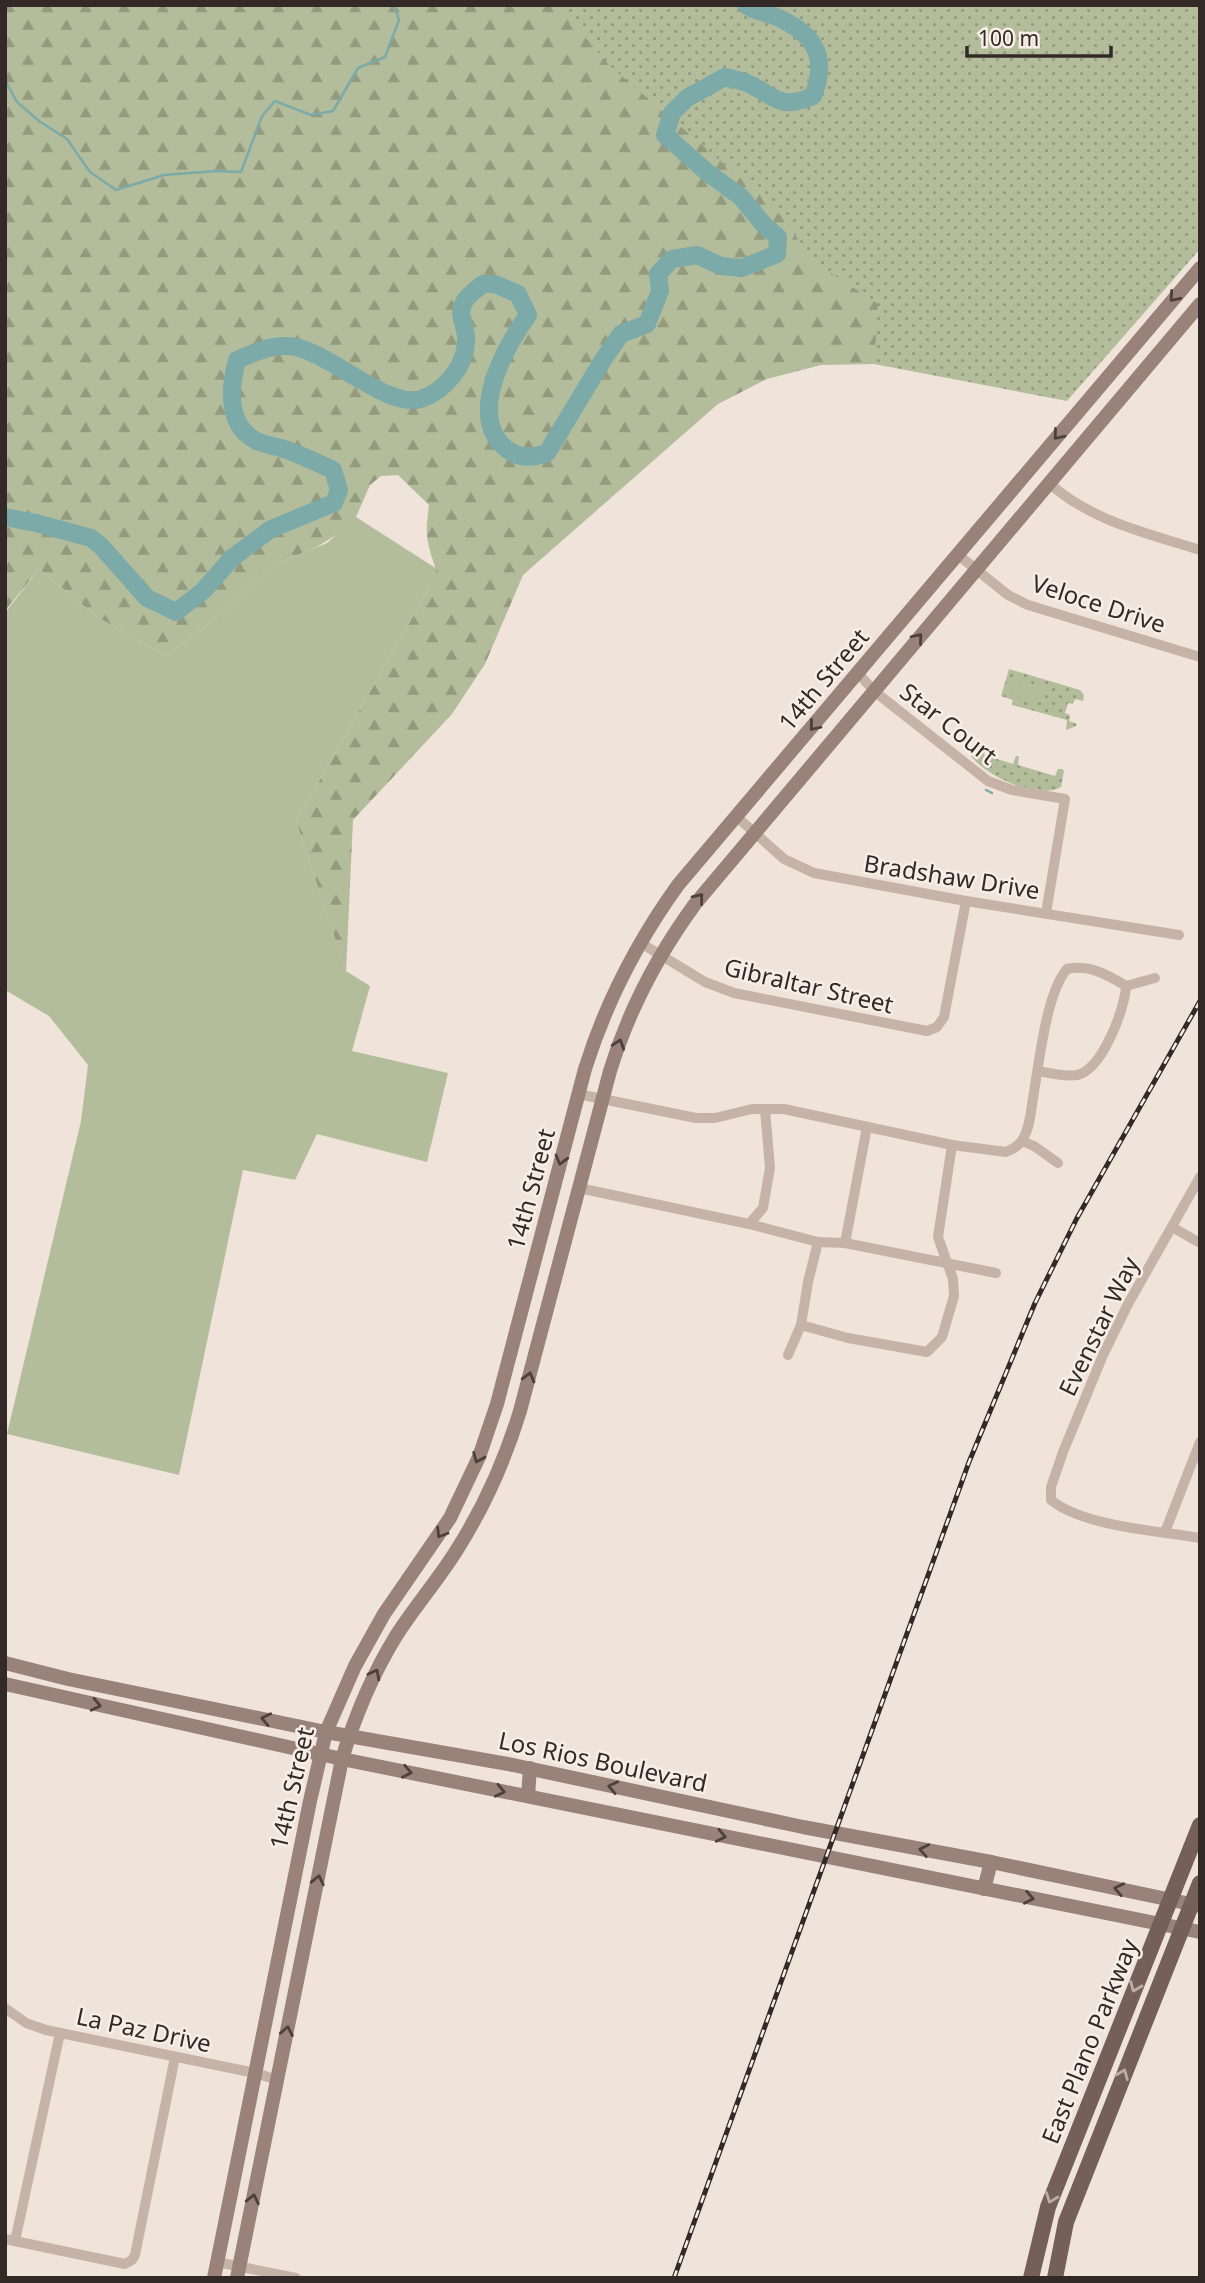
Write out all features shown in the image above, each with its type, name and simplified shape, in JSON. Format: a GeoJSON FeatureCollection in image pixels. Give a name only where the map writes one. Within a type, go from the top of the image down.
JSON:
{"type":"FeatureCollection","features":[{"type":"Feature","properties":{"kind":"main road","name":"14th Street"},"geometry":{"type":"LineString","coordinates":[[214,2278],[326,1732],[370,1636],[450,1518],[469,1480],[498,1404],[578,1094],[602,1019],[639,942],[678,886],[1200,268]]}},
{"type":"Feature","properties":{"kind":"main road","name":"14th Street"},"geometry":{"type":"LineString","coordinates":[[238,2272],[342,1759],[349,1737],[361,1703],[381,1661],[471,1526],[495,1479],[520,1411],[602,1100],[625,1027],[660,954],[695,904],[754,832],[1200,304]]}},
{"type":"Feature","properties":{"kind":"main road"},"geometry":{"type":"LineString","coordinates":[[1102,383],[1119,399]]}},
{"type":"Feature","properties":{"kind":"main road"},"geometry":{"type":"LineString","coordinates":[[527,1289],[551,1296]]}},
{"type":"Feature","properties":{"kind":"main road"},"geometry":{"type":"LineString","coordinates":[[498,1404],[520,1411]]}},
{"type":"Feature","properties":{"kind":"main road"},"geometry":{"type":"LineString","coordinates":[[426,1555],[445,1567]]}},
{"type":"Feature","properties":{"kind":"main road","name":"Los Rios Boulevard"},"geometry":{"type":"LineString","coordinates":[[5,1663],[68,1679],[349,1737],[530,1768],[1196,1905]]}},
{"type":"Feature","properties":{"kind":"main road"},"geometry":{"type":"LineString","coordinates":[[60,1697],[68,1679]]}},
{"type":"Feature","properties":{"kind":"main road","name":"Los Rios Boulevard"},"geometry":{"type":"LineString","coordinates":[[5,1684],[342,1759],[1200,1932]]}},
{"type":"Feature","properties":{"kind":"main road"},"geometry":{"type":"LineString","coordinates":[[167,1721],[170,1699]]}},
{"type":"Feature","properties":{"kind":"main road"},"geometry":{"type":"LineString","coordinates":[[528,1797],[530,1768]]}},
{"type":"Feature","properties":{"kind":"main road"},"geometry":{"type":"LineString","coordinates":[[654,1822],[659,1796]]}},
{"type":"Feature","properties":{"kind":"main road","name":"East Plano Parkway"},"geometry":{"type":"LineString","coordinates":[[1031,2278],[1042,2222],[1200,1825]]}},
{"type":"Feature","properties":{"kind":"main road"},"geometry":{"type":"LineString","coordinates":[[984,1889],[991,1862]]}},
{"type":"Feature","properties":{"kind":"main road","name":"East Plano Parkway"},"geometry":{"type":"LineString","coordinates":[[1056,2271],[1066,2222],[1182,1928],[1196,1905],[1200,1883]]}},
{"type":"Feature","properties":{"kind":"main road"},"geometry":{"type":"LineString","coordinates":[[284,1931],[306,1936]]}},
{"type":"Feature","properties":{"kind":"main road"},"geometry":{"type":"LineString","coordinates":[[1088,2103],[1109,2111]]}},
{"type":"Feature","properties":{"kind":"main road"},"geometry":{"type":"LineString","coordinates":[[1034,2260],[1056,2271]]}},
{"type":"Feature","properties":{"kind":"street"},"geometry":{"type":"LineString","coordinates":[[1049,483],[1066,498],[1098,517],[1200,551]]}},
{"type":"Feature","properties":{"kind":"street","name":"Veloce Drive"},"geometry":{"type":"LineString","coordinates":[[957,554],[1008,595],[1028,605],[1200,657]]}},
{"type":"Feature","properties":{"kind":"street","name":"Star Court"},"geometry":{"type":"LineString","coordinates":[[858,673],[874,691],[988,781],[1012,790],[1065,799],[1046,913]]}},
{"type":"Feature","properties":{"kind":"street","name":"Bradshaw Drive"},"geometry":{"type":"LineString","coordinates":[[737,817],[784,859],[814,873],[966,901],[1179,935]]}},
{"type":"Feature","properties":{"kind":"street","name":"Gibraltar Street"},"geometry":{"type":"LineString","coordinates":[[639,942],[705,982],[734,993],[927,1031],[937,1027],[944,1017],[966,901]]}},
{"type":"Feature","properties":{"kind":"street"},"geometry":{"type":"LineString","coordinates":[[578,1094],[696,1118],[715,1118],[752,1109],[784,1109],[952,1145],[1006,1152],[1022,1141],[1029,1121],[1054,989],[1067,969],[1087,967],[1109,975],[1126,986],[1155,978]]}},
{"type":"Feature","properties":{"kind":"street"},"geometry":{"type":"LineString","coordinates":[[1038,1071],[1079,1075],[1091,1066],[1111,1037],[1121,1016],[1126,986]]}},
{"type":"Feature","properties":{"kind":"street"},"geometry":{"type":"LineString","coordinates":[[750,1224],[763,1208],[770,1168],[765,1110]]}},
{"type":"Feature","properties":{"kind":"street"},"geometry":{"type":"LineString","coordinates":[[845,1243],[867,1127]]}},
{"type":"Feature","properties":{"kind":"street"},"geometry":{"type":"LineString","coordinates":[[1022,1141],[1058,1163]]}},
{"type":"Feature","properties":{"kind":"street"},"geometry":{"type":"LineString","coordinates":[[801,1325],[848,1338],[927,1352],[942,1337],[953,1303],[953,1279],[938,1237],[952,1145]]}},
{"type":"Feature","properties":{"kind":"street","name":"Evenstar Way"},"geometry":{"type":"LineString","coordinates":[[1165,1532],[1097,1520],[1062,1509],[1051,1500],[1051,1487],[1103,1355],[1128,1304],[1200,1177]]}},
{"type":"Feature","properties":{"kind":"street"},"geometry":{"type":"LineString","coordinates":[[579,1188],[750,1224],[818,1242],[845,1243],[996,1273]]}},
{"type":"Feature","properties":{"kind":"street"},"geometry":{"type":"LineString","coordinates":[[1172,1227],[1200,1243]]}},
{"type":"Feature","properties":{"kind":"street"},"geometry":{"type":"LineString","coordinates":[[788,1355],[801,1325],[807,1282],[818,1242]]}},
{"type":"Feature","properties":{"kind":"street"},"geometry":{"type":"LineString","coordinates":[[1200,1442],[1165,1532],[1200,1538]]}},
{"type":"Feature","properties":{"kind":"street","name":"La Paz Drive"},"geometry":{"type":"LineString","coordinates":[[5,2008],[26,2023],[60,2033],[278,2080]]}},
{"type":"Feature","properties":{"kind":"street"},"geometry":{"type":"LineString","coordinates":[[60,2033],[10,2240],[125,2264],[132,2260],[175,2057]]}},
{"type":"Feature","properties":{"kind":"street"},"geometry":{"type":"LineString","coordinates":[[217,2262],[238,2272],[296,2278]]}},
{"type":"Feature","properties":{"kind":"green space"},"geometry":{"type":"Polygon","coordinates":[[[5,5],[558,5],[609,65],[773,206],[816,263],[878,304],[874,364],[821,365],[767,379],[718,404],[523,575],[485,664],[452,714],[353,820],[346,972],[296,821],[428,590],[436,569],[427,538],[429,505],[398,475],[381,476],[370,485],[356,517],[341,532],[315,548],[274,565],[222,613],[166,656],[97,617],[39,569],[5,611],[5,5]]]}},
{"type":"Feature","properties":{"kind":"green space"},"geometry":{"type":"Polygon","coordinates":[[[510,5],[1200,5],[1200,249],[1067,401],[874,364],[659,194],[510,5]]]}},
{"type":"Feature","properties":{"kind":"green space"},"geometry":{"type":"Polygon","coordinates":[[[356,517],[437,569],[428,590],[296,821],[346,971],[370,986],[352,1051],[448,1073],[427,1162],[317,1134],[295,1180],[243,1170],[179,1475],[7,1434],[81,1121],[88,1065],[49,1016],[5,990],[5,613],[39,569],[97,617],[166,656],[222,613],[274,565],[327,543],[356,517]]]}},
{"type":"Feature","properties":{"kind":"green space"},"geometry":{"type":"Polygon","coordinates":[[[1009,669],[1080,690],[1084,695],[1083,701],[1075,699],[1073,704],[1068,703],[1065,713],[1070,715],[1069,721],[1077,724],[1076,726],[1066,730],[1067,720],[1012,705],[1013,700],[1001,696],[1009,669]]]}},
{"type":"Feature","properties":{"kind":"green space"},"geometry":{"type":"Polygon","coordinates":[[[1013,680],[1042,688],[1038,702],[1009,695],[1013,680]]]}},
{"type":"Feature","properties":{"kind":"green space"},"geometry":{"type":"Polygon","coordinates":[[[980,742],[986,746],[984,755],[1013,764],[1016,756],[1019,756],[1018,765],[1055,776],[1058,769],[1062,769],[1064,771],[1061,787],[1039,791],[1013,784],[989,772],[971,756],[971,749],[980,742]]]}},
{"type":"Feature","properties":{"kind":"waterway"},"geometry":{"type":"LineString","coordinates":[[5,80],[17,102],[39,121],[67,139],[90,172],[116,190],[164,175],[241,172],[262,116],[275,101],[311,115],[333,111],[358,68],[385,57],[399,20],[394,5]]}},
{"type":"Feature","properties":{"kind":"waterway"},"geometry":{"type":"LineString","coordinates":[[5,517],[91,538],[147,598],[176,612],[203,591],[232,558],[271,529],[334,503],[339,490],[333,470],[287,450],[259,442],[239,425],[232,404],[237,360],[275,347],[303,349],[391,396],[407,400],[421,399],[438,390],[459,367],[466,338],[462,307],[467,297],[483,284],[495,284],[518,294],[528,315],[510,344],[494,379],[489,415],[493,431],[502,445],[518,455],[529,457],[547,453],[621,334],[647,324],[660,291],[658,274],[672,259],[697,255],[721,266],[742,268],[777,254],[778,237],[764,225],[741,197],[708,173],[665,135],[672,113],[687,98],[725,77],[747,83],[784,102],[813,96],[819,67],[814,45],[807,36],[786,21],[746,5]]}},
{"type":"Feature","properties":{"kind":"waterway"},"geometry":{"type":"LineString","coordinates":[[986,790],[992,793]]}},
{"type":"Feature","properties":{"kind":"railway"},"geometry":{"type":"LineString","coordinates":[[674,2278],[969,1462],[1035,1303],[1077,1218],[1200,1001]]}}]}
